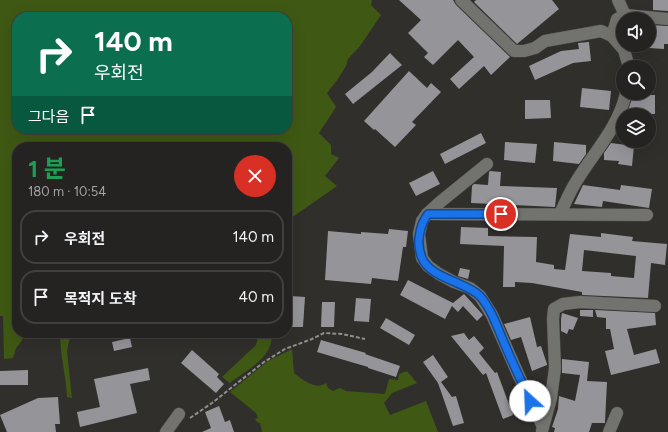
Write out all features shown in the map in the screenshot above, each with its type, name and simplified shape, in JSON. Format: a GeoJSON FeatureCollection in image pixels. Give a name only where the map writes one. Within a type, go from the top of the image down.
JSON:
{"type":"FeatureCollection","features":[{"type":"Feature","properties":{"kind":"street"},"geometry":{"type":"LineString","coordinates":[[461,0],[514,51],[524,51],[535,48],[545,41],[601,31],[612,36],[624,50],[627,60]]}},
{"type":"Feature","properties":{"kind":"street"},"geometry":{"type":"LineString","coordinates":[[618,0],[624,12]]}},
{"type":"Feature","properties":{"kind":"street"},"geometry":{"type":"LineString","coordinates":[[656,18],[668,19]]}},
{"type":"Feature","properties":{"kind":"street"},"geometry":{"type":"LineString","coordinates":[[612,36],[616,22]]}},
{"type":"Feature","properties":{"kind":"street"},"geometry":{"type":"LineString","coordinates":[[560,214],[574,186],[616,123],[625,100]]}},
{"type":"Feature","properties":{"kind":"street"},"geometry":{"type":"LineString","coordinates":[[487,164],[428,214],[422,221],[419,234],[422,258],[428,266],[439,274],[470,288],[480,296],[492,315],[542,430]]}},
{"type":"Feature","properties":{"kind":"street"},"geometry":{"type":"LineString","coordinates":[[428,214],[647,215]]}},
{"type":"Feature","properties":{"kind":"street"},"geometry":{"type":"LineString","coordinates":[[542,430],[552,398],[555,368],[554,309],[563,304],[580,302],[655,306]]}},
{"type":"Feature","properties":{"kind":"street"},"geometry":{"type":"LineString","coordinates":[[609,432],[617,413]]}},
{"type":"Feature","properties":{"kind":"street"},"geometry":{"type":"LineString","coordinates":[[166,432],[181,418]]}},
{"type":"Feature","properties":{"kind":"path"},"geometry":{"type":"LineString","coordinates":[[181,418],[212,403],[264,362],[285,349],[324,333],[342,334],[365,339]]}},
{"type":"Feature","properties":{"kind":"green space"},"geometry":{"type":"Polygon","coordinates":[[[0,0],[372,0],[371,5],[381,15],[360,46],[348,59],[346,66],[338,79],[327,93],[336,107],[319,133],[331,145],[331,154],[339,158],[325,176],[337,186],[292,218],[292,142],[12,142],[12,338],[23,338],[16,348],[13,358],[4,359],[3,316],[0,316],[0,0]]]}},
{"type":"Feature","properties":{"kind":"green space"},"geometry":{"type":"Polygon","coordinates":[[[60,338],[70,338],[67,351],[72,398],[67,397],[60,338]]]}},
{"type":"Feature","properties":{"kind":"green space"},"geometry":{"type":"Polygon","coordinates":[[[258,338],[271,338],[269,349],[254,366],[230,383],[222,377],[256,345],[258,338]]]}},
{"type":"Feature","properties":{"kind":"green space"},"geometry":{"type":"Polygon","coordinates":[[[292,349],[294,373],[313,385],[317,386],[326,383],[328,388],[333,391],[340,388],[346,391],[385,394],[389,379],[398,380],[399,374],[407,371],[417,383],[392,393],[384,403],[390,415],[426,401],[438,432],[262,432],[260,423],[255,419],[258,418],[256,413],[230,392],[268,361],[292,349]]]}},
{"type":"Feature","properties":{"kind":"building"},"geometry":{"type":"Polygon","coordinates":[[[399,0],[453,0],[456,5],[510,57],[491,75],[484,66],[459,89],[450,79],[474,57],[458,40],[433,65],[424,57],[428,53],[408,33],[421,20],[399,0]]]}},
{"type":"Feature","properties":{"kind":"building"},"geometry":{"type":"Polygon","coordinates":[[[476,0],[552,0],[559,9],[517,44],[474,2],[476,0]]]}},
{"type":"Feature","properties":{"kind":"building"},"geometry":{"type":"Polygon","coordinates":[[[653,0],[668,0],[668,11],[653,10],[653,0]]]}},
{"type":"Feature","properties":{"kind":"building"},"geometry":{"type":"Polygon","coordinates":[[[656,25],[668,26],[668,44],[664,44],[664,49],[656,48],[656,25]]]}},
{"type":"Feature","properties":{"kind":"building"},"geometry":{"type":"Polygon","coordinates":[[[589,42],[591,61],[573,63],[535,80],[529,66],[561,51],[579,49],[578,43],[589,42]]]}},
{"type":"Feature","properties":{"kind":"building"},"geometry":{"type":"Polygon","coordinates":[[[390,53],[402,65],[353,104],[345,94],[372,72],[390,53]]]}},
{"type":"Feature","properties":{"kind":"building"},"geometry":{"type":"Polygon","coordinates":[[[409,71],[427,88],[431,83],[441,92],[412,122],[416,125],[395,147],[364,121],[409,71]]]}},
{"type":"Feature","properties":{"kind":"building"},"geometry":{"type":"Polygon","coordinates":[[[582,88],[611,91],[609,110],[580,107],[582,88]]]}},
{"type":"Feature","properties":{"kind":"building"},"geometry":{"type":"Polygon","coordinates":[[[525,100],[550,100],[551,118],[525,119],[525,100]]]}},
{"type":"Feature","properties":{"kind":"building"},"geometry":{"type":"Polygon","coordinates":[[[631,100],[655,100],[655,108],[629,108],[631,100]]]}},
{"type":"Feature","properties":{"kind":"building"},"geometry":{"type":"Polygon","coordinates":[[[481,133],[486,143],[445,164],[440,154],[481,133]]]}},
{"type":"Feature","properties":{"kind":"building"},"geometry":{"type":"Polygon","coordinates":[[[505,142],[537,144],[535,163],[504,160],[505,142]]]}},
{"type":"Feature","properties":{"kind":"building"},"geometry":{"type":"Polygon","coordinates":[[[554,142],[586,145],[586,154],[579,164],[553,161],[554,142]]]}},
{"type":"Feature","properties":{"kind":"building"},"geometry":{"type":"Polygon","coordinates":[[[611,143],[616,144],[616,148],[634,148],[632,166],[618,164],[619,161],[604,160],[604,153],[611,143]]]}},
{"type":"Feature","properties":{"kind":"building"},"geometry":{"type":"Polygon","coordinates":[[[433,171],[440,184],[416,196],[409,183],[433,171]]]}},
{"type":"Feature","properties":{"kind":"building"},"geometry":{"type":"Polygon","coordinates":[[[490,171],[501,172],[500,186],[557,188],[555,207],[471,203],[472,186],[474,184],[488,185],[490,171]]]}},
{"type":"Feature","properties":{"kind":"building"},"geometry":{"type":"Polygon","coordinates":[[[583,185],[620,190],[621,185],[652,189],[649,208],[603,201],[602,207],[574,204],[583,185]]]}},
{"type":"Feature","properties":{"kind":"building"},"geometry":{"type":"Polygon","coordinates":[[[461,227],[488,228],[488,236],[537,237],[536,262],[554,265],[554,269],[565,270],[570,234],[601,237],[601,233],[633,237],[632,241],[667,244],[665,265],[651,263],[648,298],[582,295],[582,292],[532,283],[515,282],[515,287],[503,287],[504,246],[460,244],[461,227]],[[584,250],[582,271],[611,273],[611,276],[634,278],[636,256],[584,250]]]}},
{"type":"Feature","properties":{"kind":"building"},"geometry":{"type":"Polygon","coordinates":[[[389,229],[408,231],[406,247],[403,247],[398,281],[372,278],[371,284],[325,280],[328,231],[361,234],[361,232],[388,234],[389,229]]]}},
{"type":"Feature","properties":{"kind":"building"},"geometry":{"type":"Polygon","coordinates":[[[460,268],[470,270],[468,279],[458,276],[460,268]]]}},
{"type":"Feature","properties":{"kind":"building"},"geometry":{"type":"Polygon","coordinates":[[[408,280],[453,303],[464,294],[483,315],[477,321],[463,306],[458,312],[452,306],[445,319],[400,295],[408,280]]]}},
{"type":"Feature","properties":{"kind":"building"},"geometry":{"type":"Polygon","coordinates":[[[292,296],[305,297],[303,327],[292,327],[292,296]]]}},
{"type":"Feature","properties":{"kind":"building"},"geometry":{"type":"Polygon","coordinates":[[[356,298],[371,299],[369,322],[354,321],[356,298]]]}},
{"type":"Feature","properties":{"kind":"building"},"geometry":{"type":"Polygon","coordinates":[[[322,302],[335,302],[334,327],[321,327],[322,302]]]}},
{"type":"Feature","properties":{"kind":"building"},"geometry":{"type":"Polygon","coordinates":[[[580,310],[593,310],[593,317],[580,316],[580,310]]]}},
{"type":"Feature","properties":{"kind":"building"},"geometry":{"type":"Polygon","coordinates":[[[595,310],[655,313],[656,325],[627,329],[634,355],[656,349],[660,363],[611,375],[605,351],[614,349],[610,329],[606,329],[606,318],[597,317],[595,310]]]}},
{"type":"Feature","properties":{"kind":"building"},"geometry":{"type":"Polygon","coordinates":[[[562,313],[578,318],[573,330],[569,329],[567,334],[561,331],[562,313]]]}},
{"type":"Feature","properties":{"kind":"building"},"geometry":{"type":"Polygon","coordinates":[[[530,317],[537,347],[541,346],[547,364],[532,371],[521,337],[511,340],[504,324],[530,317]]]}},
{"type":"Feature","properties":{"kind":"building"},"geometry":{"type":"Polygon","coordinates":[[[386,318],[415,335],[409,345],[380,328],[386,318]]]}},
{"type":"Feature","properties":{"kind":"building"},"geometry":{"type":"Polygon","coordinates":[[[464,333],[469,340],[474,336],[484,348],[479,353],[495,373],[497,372],[513,415],[503,419],[486,373],[483,375],[451,336],[464,333]]]}},
{"type":"Feature","properties":{"kind":"building"},"geometry":{"type":"Polygon","coordinates":[[[130,338],[132,347],[114,351],[112,342],[130,338]]]}},
{"type":"Feature","properties":{"kind":"building"},"geometry":{"type":"Polygon","coordinates":[[[321,340],[366,353],[365,354],[400,366],[396,377],[317,352],[321,340]]]}},
{"type":"Feature","properties":{"kind":"building"},"geometry":{"type":"Polygon","coordinates":[[[192,350],[219,374],[217,377],[224,384],[216,393],[181,363],[192,350]]]}},
{"type":"Feature","properties":{"kind":"building"},"geometry":{"type":"Polygon","coordinates":[[[433,355],[448,377],[441,382],[452,397],[456,396],[464,423],[453,426],[438,383],[423,362],[433,355]]]}},
{"type":"Feature","properties":{"kind":"building"},"geometry":{"type":"Polygon","coordinates":[[[562,359],[589,362],[587,381],[607,382],[605,423],[592,423],[589,432],[554,432],[555,428],[552,427],[558,409],[559,396],[575,401],[580,375],[562,373],[562,359]]]}},
{"type":"Feature","properties":{"kind":"building"},"geometry":{"type":"Polygon","coordinates":[[[148,368],[150,380],[130,384],[137,413],[80,427],[77,412],[100,407],[94,379],[148,368]]]}},
{"type":"Feature","properties":{"kind":"building"},"geometry":{"type":"Polygon","coordinates":[[[28,370],[28,385],[0,385],[0,371],[28,370]]]}},
{"type":"Feature","properties":{"kind":"building"},"geometry":{"type":"Polygon","coordinates":[[[58,397],[60,424],[55,424],[56,432],[7,432],[0,415],[38,398],[58,397]]]}},
{"type":"Feature","properties":{"kind":"building"},"geometry":{"type":"Polygon","coordinates":[[[219,406],[225,422],[230,420],[234,432],[202,432],[211,428],[205,412],[219,406]]]}},
{"type":"Feature","properties":{"kind":"route"},"geometry":{"type":"LineString","coordinates":[[501,214],[428,214],[422,221],[419,234],[420,246],[422,258],[428,266],[454,282],[470,288],[480,296],[492,315],[530,401]]}}]}
